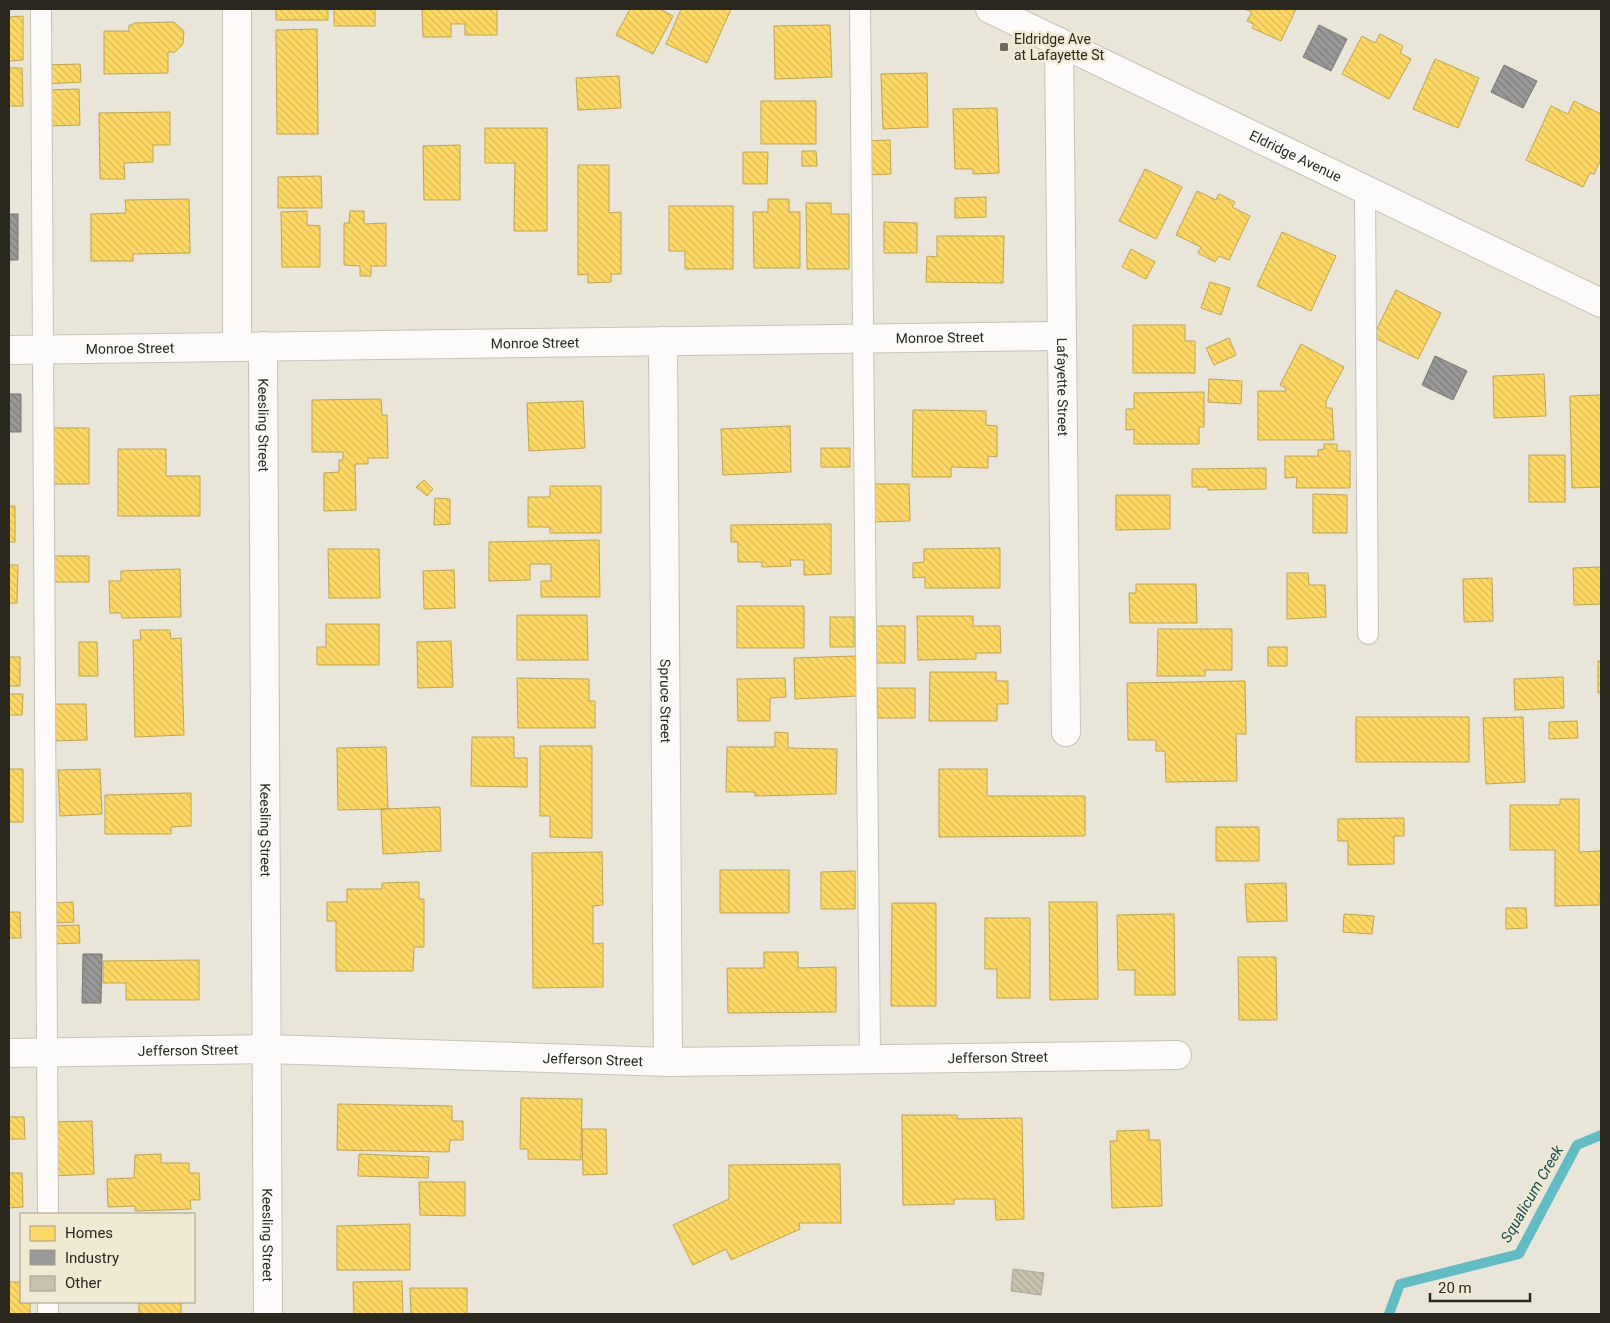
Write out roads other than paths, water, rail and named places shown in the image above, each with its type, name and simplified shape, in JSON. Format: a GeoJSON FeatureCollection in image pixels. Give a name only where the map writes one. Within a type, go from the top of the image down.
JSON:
{"type":"FeatureCollection","features":[{"type":"Feature","properties":{"kind":"street","name":"Keesling Street"},"geometry":{"type":"LineString","coordinates":[[237,9],[250,347],[267,1049],[268,1314]]}},
{"type":"Feature","properties":{"kind":"street","name":"Eldridge Avenue"},"geometry":{"type":"LineString","coordinates":[[990,9],[1601,303]]}},
{"type":"Feature","properties":{"kind":"street","name":"Lafayette Street"},"geometry":{"type":"LineString","coordinates":[[1059,42],[1066,732]]}},
{"type":"Feature","properties":{"kind":"street","name":"Monroe Street"},"geometry":{"type":"LineString","coordinates":[[9,350],[1062,336]]}},
{"type":"Feature","properties":{"kind":"street","name":"Spruce Street"},"geometry":{"type":"LineString","coordinates":[[663,341],[668,1062]]}},
{"type":"Feature","properties":{"kind":"street","name":"Jefferson Street"},"geometry":{"type":"LineString","coordinates":[[9,1053],[267,1049],[668,1062],[1177,1055]]}},
{"type":"Feature","properties":{"kind":"lane"},"geometry":{"type":"LineString","coordinates":[[41,9],[48,1213]]}},
{"type":"Feature","properties":{"kind":"lane"},"geometry":{"type":"LineString","coordinates":[[860,9],[870,1059]]}},
{"type":"Feature","properties":{"kind":"lane"},"geometry":{"type":"LineString","coordinates":[[1365,190],[1368,634]]}},
{"type":"Feature","properties":{"kind":"waterway","name":"Squalicum Creek"},"geometry":{"type":"LineString","coordinates":[[1389,1314],[1400,1284],[1519,1254],[1577,1145],[1601,1135]]}},
{"type":"Feature","properties":{"kind":"place","name":"Eldridge Ave at Lafayette St"},"geometry":{"type":"Point","coordinates":[1004,47]}}]}
